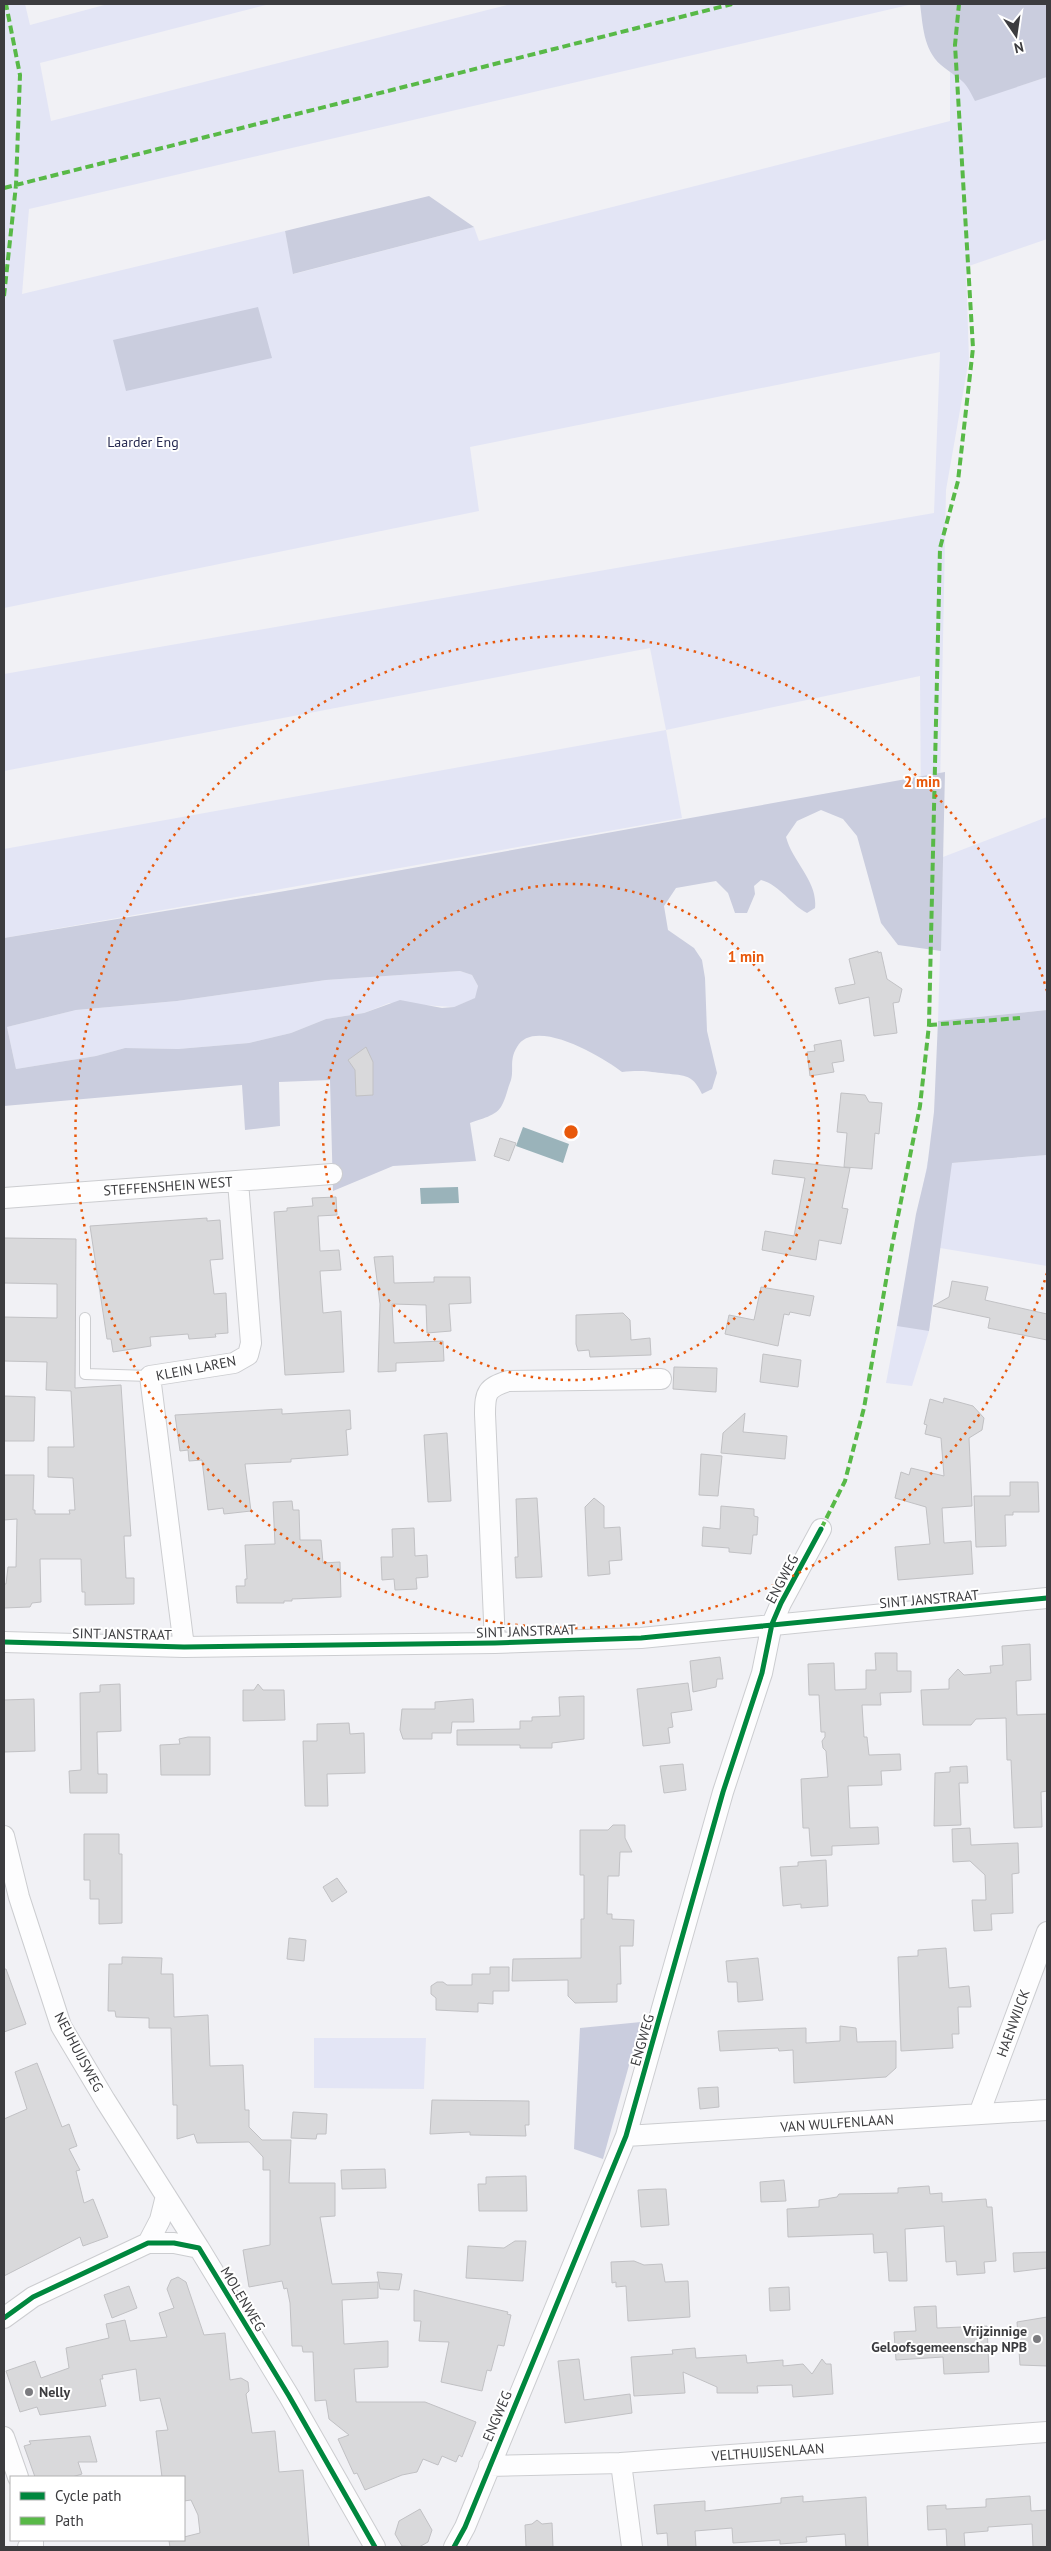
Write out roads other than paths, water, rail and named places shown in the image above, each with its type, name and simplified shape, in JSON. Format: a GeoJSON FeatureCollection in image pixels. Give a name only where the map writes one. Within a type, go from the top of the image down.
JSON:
{"type":"FeatureCollection","features":[{"type":"Feature","properties":{"kind":"street","name":"STEFFENSHEIN WEST"},"geometry":{"type":"LineString","coordinates":[[4,1198],[332,1174]]}},
{"type":"Feature","properties":{"kind":"street","name":"KLEIN LAREN"},"geometry":{"type":"LineString","coordinates":[[184,1647],[150,1376],[234,1363],[248,1356],[251,1344],[238,1182]]}},
{"type":"Feature","properties":{"kind":"street","name":"SINT JANSTRAAT"},"geometry":{"type":"LineString","coordinates":[[495,1643],[485,1397],[492,1386],[508,1381],[661,1380]]}},
{"type":"Feature","properties":{"kind":"street","name":"ENGWEG"},"geometry":{"type":"LineString","coordinates":[[454,2547],[465,2528],[626,2136],[723,1792],[762,1673],[772,1624],[781,1603],[822,1529]]}},
{"type":"Feature","properties":{"kind":"street","name":"SINT JANSTRAAT"},"geometry":{"type":"LineString","coordinates":[[4,1642],[184,1647],[495,1643],[641,1638],[1047,1598]]}},
{"type":"Feature","properties":{"kind":"street","name":"NEUHUIJSWEG"},"geometry":{"type":"LineString","coordinates":[[4,1836],[18,1896],[61,2026],[199,2248]]}},
{"type":"Feature","properties":{"kind":"street","name":"HAENWIJCK"},"geometry":{"type":"LineString","coordinates":[[979,2114],[1047,1932]]}},
{"type":"Feature","properties":{"kind":"street","name":"VAN WULFENLAAN"},"geometry":{"type":"LineString","coordinates":[[626,2136],[1047,2110]]}},
{"type":"Feature","properties":{"kind":"street"},"geometry":{"type":"LineString","coordinates":[[148,2243],[160,2220],[166,2196]]}},
{"type":"Feature","properties":{"kind":"street"},"geometry":{"type":"LineString","coordinates":[[4,2318],[33,2297],[148,2243],[174,2243],[199,2248]]}},
{"type":"Feature","properties":{"kind":"street","name":"MOLENWEG"},"geometry":{"type":"LineString","coordinates":[[199,2248],[289,2396],[375,2547]]}},
{"type":"Feature","properties":{"kind":"street","name":"VELTHUIJSENLAAN"},"geometry":{"type":"LineString","coordinates":[[489,2466],[621,2463],[1047,2432]]}},
{"type":"Feature","properties":{"kind":"street"},"geometry":{"type":"LineString","coordinates":[[4,2437],[18,2476]]}},
{"type":"Feature","properties":{"kind":"street"},"geometry":{"type":"LineString","coordinates":[[621,2463],[632,2547]]}},
{"type":"Feature","properties":{"kind":"lane"},"geometry":{"type":"LineString","coordinates":[[85,1318],[85,1374],[150,1376]]}},
{"type":"Feature","properties":{"kind":"place","name":"Vrijzinnige Geloofsgemeenschap NPB"},"geometry":{"type":"Point","coordinates":[1037,2339]}},
{"type":"Feature","properties":{"kind":"place","name":"Nelly"},"geometry":{"type":"Point","coordinates":[29,2392]}},
{"type":"Feature","properties":{"kind":"park label","name":"Laarder Eng"},"geometry":{"type":"Point","coordinates":[143,442]}}]}
